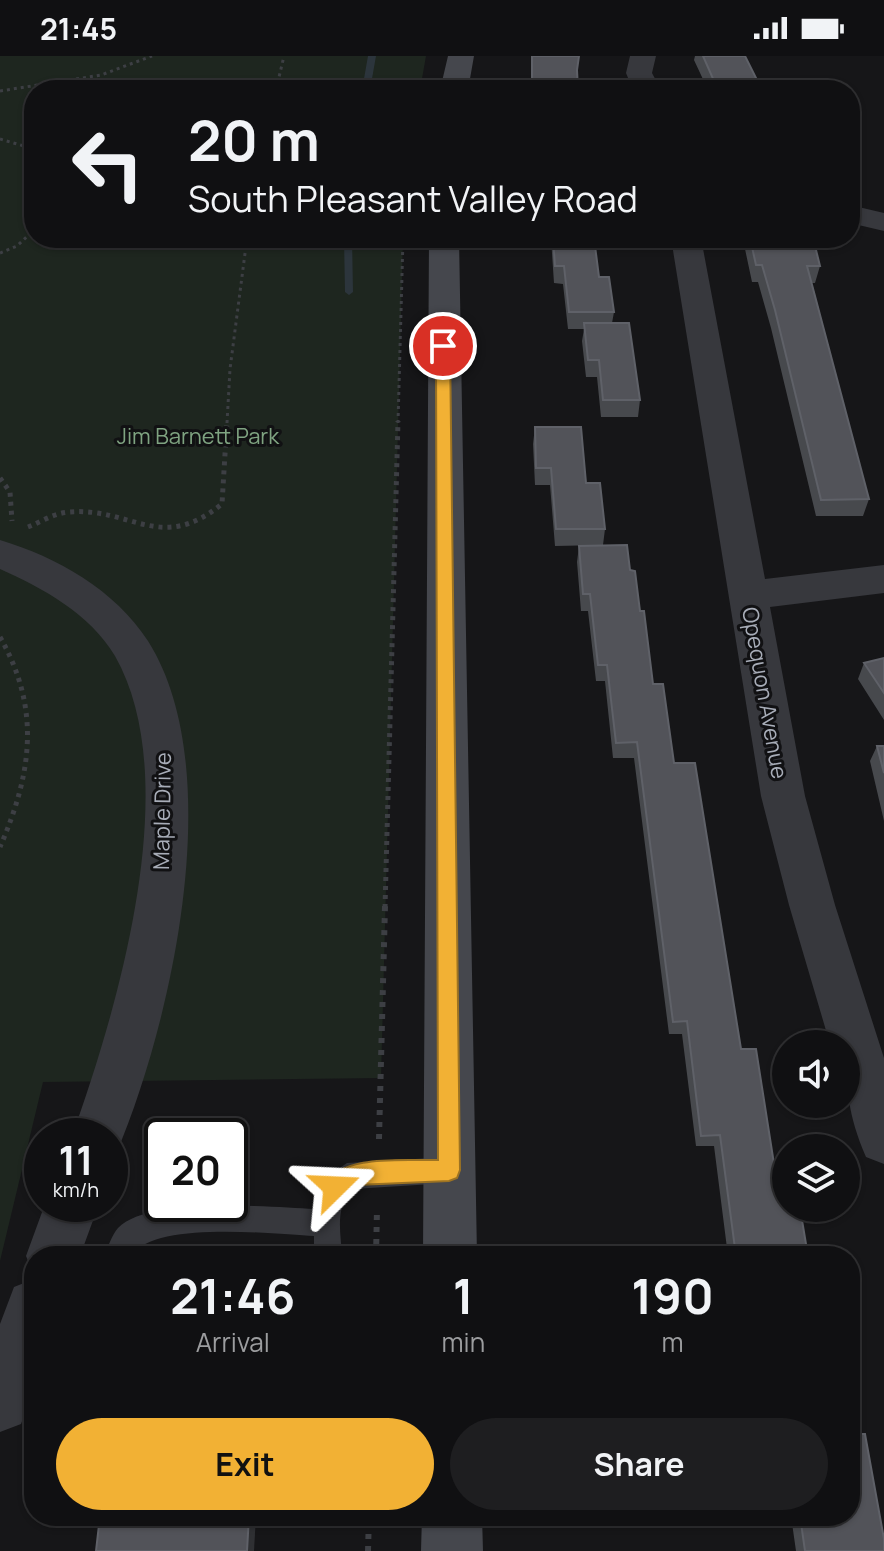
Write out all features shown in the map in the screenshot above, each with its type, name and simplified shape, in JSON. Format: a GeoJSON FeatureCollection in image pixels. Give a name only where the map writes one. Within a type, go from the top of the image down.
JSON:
{"type":"FeatureCollection","features":[{"type":"Feature","properties":{"kind":"main road"},"geometry":{"type":"LineString","coordinates":[[456,80],[461,56]]}},
{"type":"Feature","properties":{"kind":"main road"},"geometry":{"type":"LineString","coordinates":[[444,248],[450,1246]]}},
{"type":"Feature","properties":{"kind":"main road"},"geometry":{"type":"LineString","coordinates":[[452,1526],[452,1551]]}},
{"type":"Feature","properties":{"kind":"street"},"geometry":{"type":"LineString","coordinates":[[642,80],[639,73],[643,56]]}},
{"type":"Feature","properties":{"kind":"street"},"geometry":{"type":"LineString","coordinates":[[860,216],[884,222]]}},
{"type":"Feature","properties":{"kind":"street","name":"Opequon Avenue"},"geometry":{"type":"LineString","coordinates":[[688,248],[783,796],[812,905],[884,1139]]}},
{"type":"Feature","properties":{"kind":"street","name":"Maple Drive"},"geometry":{"type":"LineString","coordinates":[[11,538],[112,623],[134,653],[148,682],[157,707],[164,745],[163,864],[154,920],[137,1006],[103,1118]]}},
{"type":"Feature","properties":{"kind":"street"},"geometry":{"type":"LineString","coordinates":[[748,595],[884,579]]}},
{"type":"Feature","properties":{"kind":"street"},"geometry":{"type":"LineString","coordinates":[[57,1246],[65,1222]]}},
{"type":"Feature","properties":{"kind":"street"},"geometry":{"type":"LineString","coordinates":[[0,1403],[24,1335]]}},
{"type":"Feature","properties":{"kind":"lane"},"geometry":{"type":"LineString","coordinates":[[328,1246],[328,1197],[347,1176],[449,1170]]}},
{"type":"Feature","properties":{"kind":"lane"},"geometry":{"type":"LineString","coordinates":[[124,1246],[130,1235],[154,1225],[209,1221],[327,1223]]}},
{"type":"Feature","properties":{"kind":"path"},"geometry":{"type":"LineString","coordinates":[[61,80],[106,72],[143,62],[152,56]]}},
{"type":"Feature","properties":{"kind":"path"},"geometry":{"type":"LineString","coordinates":[[278,80],[284,56]]}},
{"type":"Feature","properties":{"kind":"path"},"geometry":{"type":"LineString","coordinates":[[0,91],[24,87]]}},
{"type":"Feature","properties":{"kind":"path"},"geometry":{"type":"LineString","coordinates":[[0,139],[24,146]]}},
{"type":"Feature","properties":{"kind":"path"},"geometry":{"type":"LineString","coordinates":[[0,253],[24,239]]}},
{"type":"Feature","properties":{"kind":"path"},"geometry":{"type":"LineString","coordinates":[[11,538],[56,514],[74,512],[170,529],[209,517],[222,504],[230,369],[246,248]]}},
{"type":"Feature","properties":{"kind":"path"},"geometry":{"type":"LineString","coordinates":[[376,1246],[403,248]]}},
{"type":"Feature","properties":{"kind":"path"},"geometry":{"type":"LineString","coordinates":[[0,478],[10,492],[13,505],[11,538]]}},
{"type":"Feature","properties":{"kind":"path"},"geometry":{"type":"LineString","coordinates":[[0,637],[16,669],[28,720],[28,749],[21,794],[0,847]]}},
{"type":"Feature","properties":{"kind":"path"},"geometry":{"type":"LineString","coordinates":[[368,1551],[369,1526]]}},
{"type":"Feature","properties":{"kind":"green space","name":"Jim Barnett Park"},"geometry":{"type":"Polygon","coordinates":[[[0,56],[426,56],[422,80],[24,80],[24,248],[403,248],[381,1078],[43,1082],[34,1118],[24,1118],[24,1161],[0,1261],[0,56]]]}},
{"type":"Feature","properties":{"kind":"building"},"geometry":{"type":"Polygon","coordinates":[[[532,56],[579,56],[578,80],[532,80],[532,56]]]}},
{"type":"Feature","properties":{"kind":"building"},"geometry":{"type":"Polygon","coordinates":[[[703,56],[745,56],[757,80],[714,80],[703,56]]]}},
{"type":"Feature","properties":{"kind":"building"},"geometry":{"type":"Polygon","coordinates":[[[554,248],[595,248],[599,277],[609,277],[614,312],[569,312],[564,266],[555,266],[554,248]]]}},
{"type":"Feature","properties":{"kind":"building"},"geometry":{"type":"Polygon","coordinates":[[[752,248],[816,248],[820,266],[807,266],[869,499],[821,500],[775,310],[762,265],[756,265],[752,248]]]}},
{"type":"Feature","properties":{"kind":"building"},"geometry":{"type":"Polygon","coordinates":[[[584,323],[629,323],[640,400],[603,400],[599,360],[588,360],[584,323]]]}},
{"type":"Feature","properties":{"kind":"building"},"geometry":{"type":"Polygon","coordinates":[[[535,427],[581,427],[586,483],[600,483],[605,529],[556,529],[551,468],[536,468],[535,427]]]}},
{"type":"Feature","properties":{"kind":"building"},"geometry":{"type":"Polygon","coordinates":[[[627,545],[630,570],[635,571],[640,611],[644,611],[653,684],[663,684],[674,763],[695,763],[741,1049],[756,1049],[772,1151],[772,1222],[802,1222],[806,1246],[735,1246],[720,1135],[701,1136],[687,1021],[673,1022],[637,742],[616,743],[607,665],[598,665],[590,594],[583,594],[579,546],[627,545]]]}},
{"type":"Feature","properties":{"kind":"building"},"geometry":{"type":"Polygon","coordinates":[[[884,658],[884,693],[864,663],[884,658]]]}},
{"type":"Feature","properties":{"kind":"building"},"geometry":{"type":"Polygon","coordinates":[[[877,746],[884,746],[884,773],[877,746]]]}},
{"type":"Feature","properties":{"kind":"building"},"geometry":{"type":"Polygon","coordinates":[[[860,1434],[865,1434],[884,1551],[805,1551],[801,1526],[860,1526],[860,1434]]]}},
{"type":"Feature","properties":{"kind":"building"},"geometry":{"type":"Polygon","coordinates":[[[99,1526],[248,1526],[247,1551],[96,1551],[99,1526]]]}},
{"type":"Feature","properties":{"kind":"waterway"},"geometry":{"type":"LineString","coordinates":[[368,80],[372,56]]}},
{"type":"Feature","properties":{"kind":"waterway"},"geometry":{"type":"LineString","coordinates":[[348,248],[349,292]]}},
{"type":"Feature","properties":{"kind":"route"},"geometry":{"type":"LineString","coordinates":[[335,1187],[347,1176],[356,1174],[449,1170],[443,346]]}}]}
